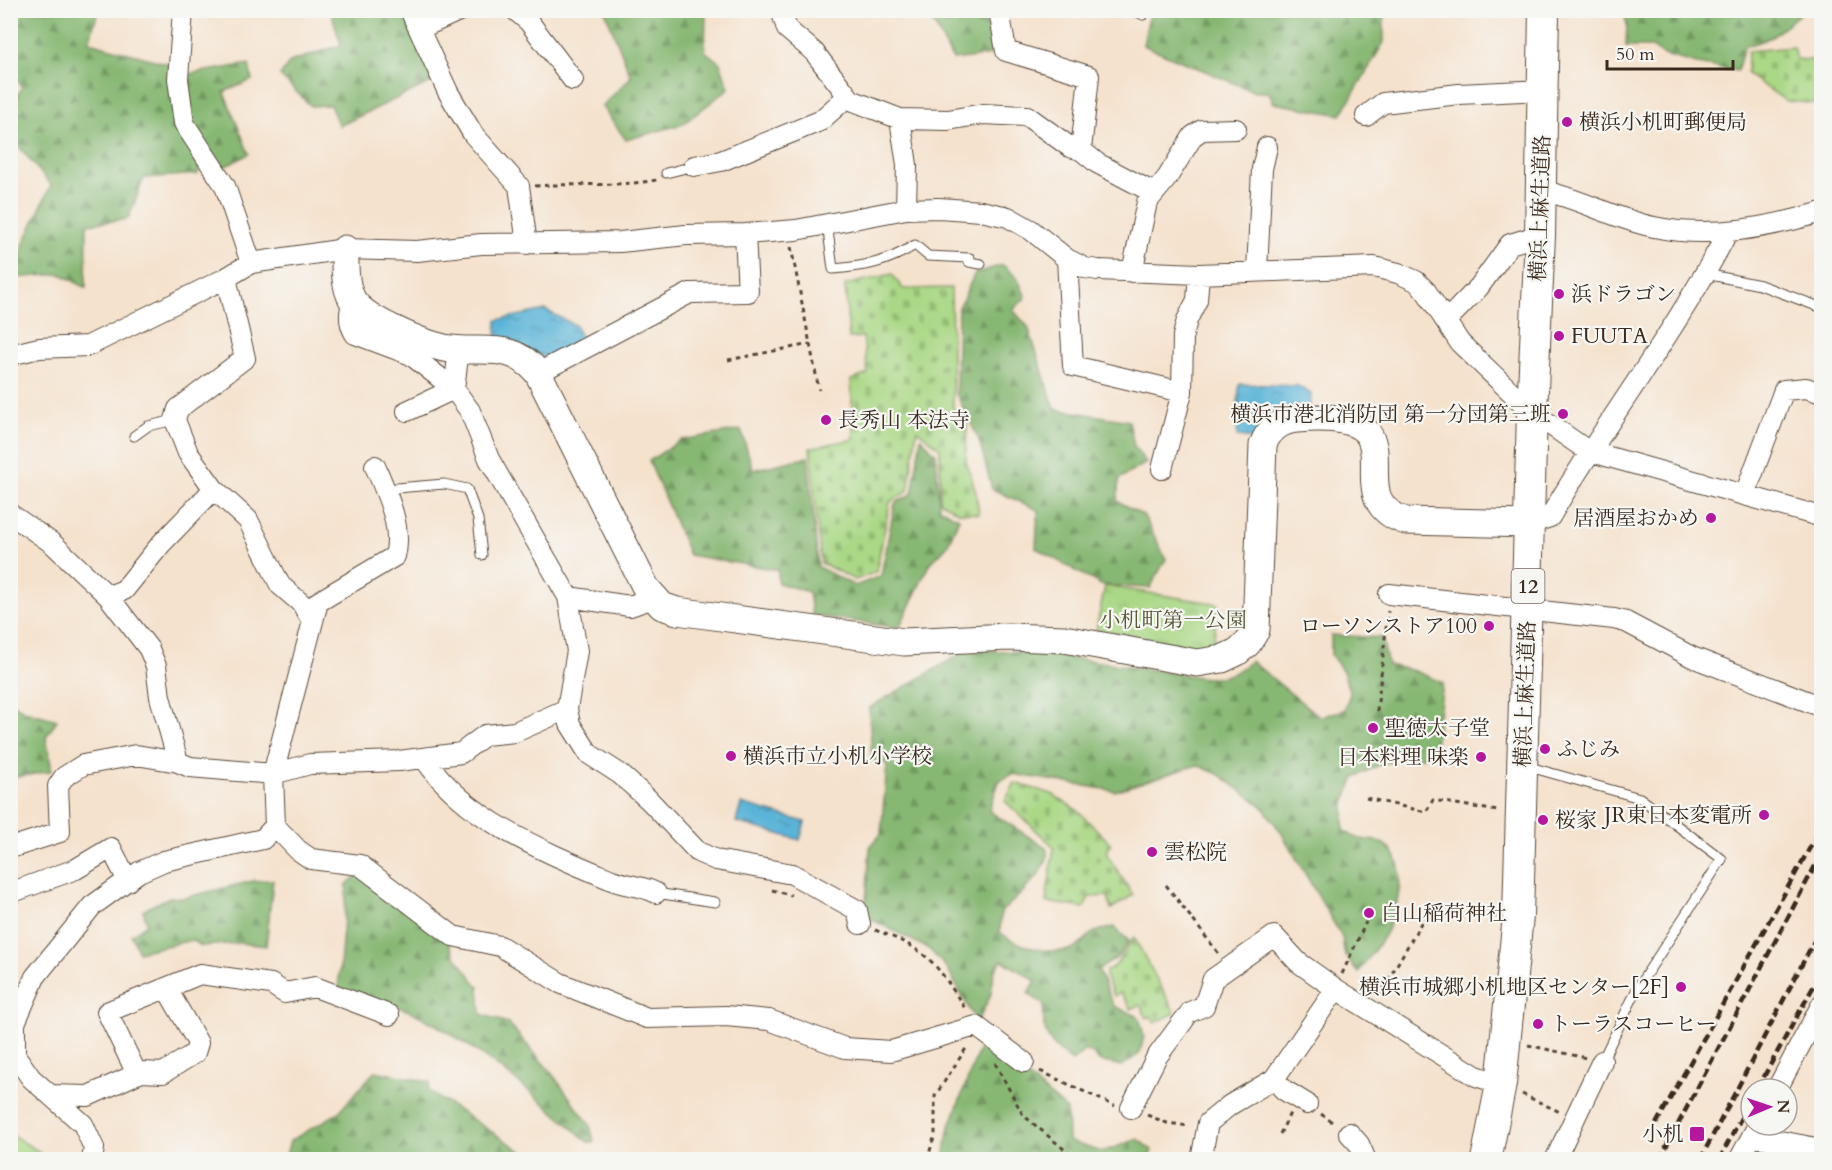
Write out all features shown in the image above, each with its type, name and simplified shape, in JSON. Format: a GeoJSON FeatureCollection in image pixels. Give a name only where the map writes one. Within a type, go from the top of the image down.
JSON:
{"type":"FeatureCollection","features":[{"type":"Feature","properties":{"kind":"main road","name":"横浜上麻生道路"},"geometry":{"type":"LineString","coordinates":[[1486,1160],[1502,1084],[1518,916],[1532,412],[1540,235],[1544,10]]}},
{"type":"Feature","properties":{"kind":"street"},"geometry":{"type":"LineString","coordinates":[[183,10],[178,79],[184,123],[225,186],[251,262]]}},
{"type":"Feature","properties":{"kind":"street"},"geometry":{"type":"LineString","coordinates":[[410,10],[448,92],[473,134],[519,186],[527,243]]}},
{"type":"Feature","properties":{"kind":"street"},"geometry":{"type":"LineString","coordinates":[[419,29],[460,10]]}},
{"type":"Feature","properties":{"kind":"street"},"geometry":{"type":"LineString","coordinates":[[515,10],[529,22],[573,80]]}},
{"type":"Feature","properties":{"kind":"street"},"geometry":{"type":"LineString","coordinates":[[781,10],[786,29],[814,52],[851,100],[900,119],[948,120],[983,114],[1027,116],[1070,147],[1081,150],[1097,163],[1154,194]]}},
{"type":"Feature","properties":{"kind":"street"},"geometry":{"type":"LineString","coordinates":[[999,10],[1006,51],[1089,76],[1081,150]]}},
{"type":"Feature","properties":{"kind":"street"},"geometry":{"type":"LineString","coordinates":[[1366,116],[1383,103],[1459,94],[1543,90]]}},
{"type":"Feature","properties":{"kind":"street"},"geometry":{"type":"LineString","coordinates":[[694,166],[721,160],[820,121],[848,96]]}},
{"type":"Feature","properties":{"kind":"street"},"geometry":{"type":"LineString","coordinates":[[900,119],[907,165],[906,208]]}},
{"type":"Feature","properties":{"kind":"street"},"geometry":{"type":"LineString","coordinates":[[1132,272],[1147,202],[1167,178],[1193,136],[1202,130],[1236,129]]}},
{"type":"Feature","properties":{"kind":"street"},"geometry":{"type":"LineString","coordinates":[[1257,271],[1262,169],[1267,147]]}},
{"type":"Feature","properties":{"kind":"street"},"geometry":{"type":"LineString","coordinates":[[1540,190],[1569,195],[1654,227],[1728,231],[1774,226],[1821,212]]}},
{"type":"Feature","properties":{"kind":"street"},"geometry":{"type":"LineString","coordinates":[[10,354],[39,348],[88,346],[226,278],[251,262],[345,249],[417,251],[481,244],[620,242],[686,235],[788,231],[906,208],[981,211],[1008,217],[1031,230],[1067,259],[1085,268],[1199,274],[1374,267],[1398,273],[1416,281],[1426,291],[1460,343],[1532,412],[1588,451],[1821,517]]}},
{"type":"Feature","properties":{"kind":"street"},"geometry":{"type":"LineString","coordinates":[[345,249],[346,277],[353,300],[363,312],[408,336],[444,348],[506,351],[528,361],[538,373],[653,598],[662,606],[677,611],[904,642],[1008,637],[1064,639],[1197,663],[1222,659],[1248,644],[1256,630],[1263,445],[1271,430],[1282,422],[1296,418],[1351,421],[1367,432],[1375,448],[1374,490],[1377,501],[1397,518],[1406,521],[1529,524],[1550,517],[1588,451],[1706,274],[1728,231]]}},
{"type":"Feature","properties":{"kind":"street"},"geometry":{"type":"LineString","coordinates":[[538,373],[690,293],[748,292],[745,234]]}},
{"type":"Feature","properties":{"kind":"street"},"geometry":{"type":"LineString","coordinates":[[1446,321],[1479,287],[1510,244],[1540,235]]}},
{"type":"Feature","properties":{"kind":"street"},"geometry":{"type":"LineString","coordinates":[[1067,259],[1073,366],[1182,392]]}},
{"type":"Feature","properties":{"kind":"street"},"geometry":{"type":"LineString","coordinates":[[1162,469],[1182,392],[1183,336],[1187,320],[1197,300],[1199,274]]}},
{"type":"Feature","properties":{"kind":"street"},"geometry":{"type":"LineString","coordinates":[[226,278],[245,358],[178,409],[175,420],[188,453],[214,489],[248,520],[280,585],[302,604],[312,621]]}},
{"type":"Feature","properties":{"kind":"street"},"geometry":{"type":"LineString","coordinates":[[353,300],[349,313],[355,334],[411,355],[454,389],[470,411],[489,459],[568,597],[577,651],[567,709],[570,724],[589,754],[620,774],[649,800],[698,852],[716,860],[792,874],[857,910],[860,924]]}},
{"type":"Feature","properties":{"kind":"street"},"geometry":{"type":"LineString","coordinates":[[454,389],[459,349]]}},
{"type":"Feature","properties":{"kind":"street"},"geometry":{"type":"LineString","coordinates":[[1745,494],[1784,390],[1806,388],[1821,393]]}},
{"type":"Feature","properties":{"kind":"street"},"geometry":{"type":"LineString","coordinates":[[407,411],[454,389]]}},
{"type":"Feature","properties":{"kind":"street"},"geometry":{"type":"LineString","coordinates":[[375,466],[394,518],[398,546],[395,556],[318,602],[273,774],[275,826],[298,850],[311,859],[360,865],[453,936],[500,946],[560,983],[647,1018],[726,1016],[769,1020],[845,1048],[891,1051],[976,1026],[1024,1062]]}},
{"type":"Feature","properties":{"kind":"street"},"geometry":{"type":"LineString","coordinates":[[108,596],[124,590],[161,544],[214,489]]}},
{"type":"Feature","properties":{"kind":"street"},"geometry":{"type":"LineString","coordinates":[[10,514],[52,543],[108,596],[148,649],[156,666],[160,698],[178,762]]}},
{"type":"Feature","properties":{"kind":"street"},"geometry":{"type":"LineString","coordinates":[[1389,594],[1528,608],[1626,622],[1692,657],[1821,708]]}},
{"type":"Feature","properties":{"kind":"street"},"geometry":{"type":"LineString","coordinates":[[568,597],[630,606],[653,598]]}},
{"type":"Feature","properties":{"kind":"street"},"geometry":{"type":"LineString","coordinates":[[10,848],[60,832],[58,786],[64,777],[83,765],[136,755],[178,762],[190,767],[273,774],[310,764],[424,758],[460,753],[485,735],[515,732],[567,709]]}},
{"type":"Feature","properties":{"kind":"street"},"geometry":{"type":"LineString","coordinates":[[424,758],[439,779],[462,801],[501,827],[546,852],[615,881],[648,888],[656,893]]}},
{"type":"Feature","properties":{"kind":"street"},"geometry":{"type":"LineString","coordinates":[[92,1160],[94,1148],[83,1124],[31,1078],[15,1055],[13,1038],[15,1023],[35,977],[92,906],[128,880],[164,861],[263,839],[275,826]]}},
{"type":"Feature","properties":{"kind":"street"},"geometry":{"type":"LineString","coordinates":[[10,893],[76,869],[111,848],[128,880]]}},
{"type":"Feature","properties":{"kind":"street"},"geometry":{"type":"LineString","coordinates":[[1131,1108],[1156,1058],[1187,1016],[1204,1006],[1213,979],[1274,936],[1298,962],[1335,989],[1476,1076],[1502,1084]]}},
{"type":"Feature","properties":{"kind":"street"},"geometry":{"type":"LineString","coordinates":[[137,1074],[107,1012],[200,974],[271,984],[285,993],[315,987],[389,1015]]}},
{"type":"Feature","properties":{"kind":"street"},"geometry":{"type":"LineString","coordinates":[[50,1095],[88,1096],[137,1074],[163,1073],[195,1053],[198,1043],[167,988]]}},
{"type":"Feature","properties":{"kind":"street"},"geometry":{"type":"LineString","coordinates":[[1202,1160],[1204,1123],[1274,1078],[1335,989]]}},
{"type":"Feature","properties":{"kind":"street"},"geometry":{"type":"LineString","coordinates":[[1783,1077],[1821,1004]]}},
{"type":"Feature","properties":{"kind":"street"},"geometry":{"type":"LineString","coordinates":[[1555,1160],[1602,1061]]}},
{"type":"Feature","properties":{"kind":"street"},"geometry":{"type":"LineString","coordinates":[[10,1072],[31,1078]]}},
{"type":"Feature","properties":{"kind":"street"},"geometry":{"type":"LineString","coordinates":[[1274,1078],[1284,1090],[1302,1101]]}},
{"type":"Feature","properties":{"kind":"street"},"geometry":{"type":"LineString","coordinates":[[1349,1133],[1359,1144],[1366,1160]]}},
{"type":"Feature","properties":{"kind":"street"},"geometry":{"type":"LineString","coordinates":[[1739,1160],[1751,1137]]}},
{"type":"Feature","properties":{"kind":"street"},"geometry":{"type":"LineString","coordinates":[[1779,1137],[1821,1149]]}},
{"type":"Feature","properties":{"kind":"lane"},"geometry":{"type":"LineString","coordinates":[[666,173],[694,166]]}},
{"type":"Feature","properties":{"kind":"lane"},"geometry":{"type":"LineString","coordinates":[[827,223],[833,269],[867,266],[892,259],[915,245],[928,256],[970,258],[969,262],[981,264]]}},
{"type":"Feature","properties":{"kind":"lane"},"geometry":{"type":"LineString","coordinates":[[1706,274],[1760,285],[1817,306]]}},
{"type":"Feature","properties":{"kind":"lane"},"geometry":{"type":"LineString","coordinates":[[134,436],[148,426],[175,420]]}},
{"type":"Feature","properties":{"kind":"lane"},"geometry":{"type":"LineString","coordinates":[[385,489],[444,484],[467,489],[478,519],[482,555]]}},
{"type":"Feature","properties":{"kind":"lane"},"geometry":{"type":"LineString","coordinates":[[1522,765],[1640,798],[1722,858],[1638,987],[1602,1061]]}},
{"type":"Feature","properties":{"kind":"lane"},"geometry":{"type":"LineString","coordinates":[[656,893],[715,902]]}},
{"type":"Feature","properties":{"kind":"path"},"geometry":{"type":"LineString","coordinates":[[519,186],[578,183],[629,185],[664,178],[666,173]]}},
{"type":"Feature","properties":{"kind":"path"},"geometry":{"type":"LineString","coordinates":[[788,231],[819,390]]}},
{"type":"Feature","properties":{"kind":"path"},"geometry":{"type":"LineString","coordinates":[[728,360],[810,344]]}},
{"type":"Feature","properties":{"kind":"path"},"geometry":{"type":"LineString","coordinates":[[1377,711],[1389,594]]}},
{"type":"Feature","properties":{"kind":"path"},"geometry":{"type":"LineString","coordinates":[[1366,798],[1426,812],[1433,800],[1521,815]]}},
{"type":"Feature","properties":{"kind":"path"},"geometry":{"type":"LineString","coordinates":[[1166,885],[1220,955]]}},
{"type":"Feature","properties":{"kind":"path"},"geometry":{"type":"LineString","coordinates":[[1370,1010],[1425,916],[1518,916]]}},
{"type":"Feature","properties":{"kind":"path"},"geometry":{"type":"LineString","coordinates":[[1335,989],[1366,922]]}},
{"type":"Feature","properties":{"kind":"path"},"geometry":{"type":"LineString","coordinates":[[860,924],[906,941],[923,953],[941,972],[976,1026],[966,1049],[935,1096],[935,1136],[927,1160]]}},
{"type":"Feature","properties":{"kind":"path"},"geometry":{"type":"LineString","coordinates":[[1506,1040],[1602,1061]]}},
{"type":"Feature","properties":{"kind":"path"},"geometry":{"type":"LineString","coordinates":[[993,1060],[1023,1115],[1071,1155]]}},
{"type":"Feature","properties":{"kind":"path"},"geometry":{"type":"LineString","coordinates":[[1024,1062],[1109,1105],[1131,1108],[1167,1123],[1186,1127],[1204,1123]]}},
{"type":"Feature","properties":{"kind":"path"},"geometry":{"type":"LineString","coordinates":[[1502,1084],[1575,1119]]}},
{"type":"Feature","properties":{"kind":"path"},"geometry":{"type":"LineString","coordinates":[[1280,1134],[1302,1101],[1349,1133]]}},
{"type":"Feature","properties":{"kind":"green space"},"geometry":{"type":"Polygon","coordinates":[[[405,10],[436,80],[339,126],[330,105],[311,106],[280,76],[290,62],[341,45],[331,11],[405,10]]]}},
{"type":"Feature","properties":{"kind":"green space"},"geometry":{"type":"Polygon","coordinates":[[[1379,10],[1384,17],[1384,42],[1341,115],[1274,103],[1269,92],[1255,92],[1143,45],[1150,11],[1379,10]]]}},
{"type":"Feature","properties":{"kind":"green space"},"geometry":{"type":"Polygon","coordinates":[[[1623,10],[1803,11],[1772,37],[1744,47],[1737,71],[1664,55],[1652,47],[1626,47],[1627,24],[1623,10]]]}},
{"type":"Feature","properties":{"kind":"green space"},"geometry":{"type":"Polygon","coordinates":[[[11,11],[98,11],[89,42],[165,63],[188,74],[249,64],[252,80],[224,92],[249,154],[224,167],[203,147],[198,174],[144,178],[128,219],[87,224],[86,288],[61,274],[16,278],[24,243],[51,185],[11,137],[11,107],[22,87],[11,71],[11,11]]]}},
{"type":"Feature","properties":{"kind":"green space"},"geometry":{"type":"Polygon","coordinates":[[[605,11],[706,11],[705,51],[720,63],[729,88],[683,124],[626,140],[602,106],[631,77],[605,11]]]}},
{"type":"Feature","properties":{"kind":"green space"},"geometry":{"type":"Polygon","coordinates":[[[896,11],[974,11],[979,22],[987,23],[991,55],[953,60],[930,17],[896,11]]]}},
{"type":"Feature","properties":{"kind":"green space"},"geometry":{"type":"Polygon","coordinates":[[[1793,47],[1796,59],[1821,61],[1821,104],[1786,101],[1747,74],[1748,51],[1793,47]]]}},
{"type":"Feature","properties":{"kind":"green space"},"geometry":{"type":"Polygon","coordinates":[[[1003,265],[1017,278],[1026,297],[1013,310],[1028,327],[1055,409],[1129,421],[1134,446],[1146,463],[1119,479],[1117,501],[1144,516],[1166,559],[1150,588],[1101,585],[1036,548],[1038,510],[992,489],[979,440],[956,393],[958,310],[975,273],[1003,265]]]}},
{"type":"Feature","properties":{"kind":"green space"},"geometry":{"type":"Polygon","coordinates":[[[892,274],[903,289],[951,288],[953,408],[967,424],[966,460],[976,493],[979,514],[958,512],[940,501],[940,448],[917,430],[908,491],[890,502],[876,572],[855,580],[821,563],[810,448],[854,439],[851,380],[868,374],[863,337],[849,338],[845,285],[892,274]]]}},
{"type":"Feature","properties":{"kind":"green space"},"geometry":{"type":"Polygon","coordinates":[[[741,430],[753,470],[808,457],[818,567],[855,586],[881,576],[895,503],[912,494],[921,438],[936,454],[939,508],[959,518],[947,546],[929,565],[899,628],[812,615],[809,592],[778,583],[778,570],[689,555],[649,461],[681,440],[741,430]]]}},
{"type":"Feature","properties":{"kind":"green space","name":"小机町第一公園"},"geometry":{"type":"Polygon","coordinates":[[[1105,586],[1218,604],[1213,646],[1203,648],[1096,630],[1105,586]]]}},
{"type":"Feature","properties":{"kind":"green space"},"geometry":{"type":"Polygon","coordinates":[[[1331,635],[1382,638],[1388,665],[1415,671],[1443,683],[1434,755],[1383,763],[1355,777],[1344,803],[1344,830],[1350,835],[1377,841],[1391,849],[1399,868],[1400,879],[1397,902],[1390,923],[1380,942],[1358,973],[1345,956],[1342,937],[1281,832],[1262,806],[1218,774],[1197,765],[1115,791],[1013,774],[999,781],[989,811],[1046,848],[1047,856],[1045,864],[1032,882],[1001,912],[1000,932],[1026,946],[1048,951],[1069,950],[1077,947],[1093,933],[1114,927],[1129,941],[1118,957],[1098,970],[1114,1006],[1139,1017],[1144,1036],[1140,1053],[1122,1066],[1099,1061],[1085,1050],[1072,1061],[1052,1044],[1045,1031],[1044,1005],[1028,993],[1036,981],[1002,960],[994,972],[991,994],[977,1023],[946,967],[929,949],[865,916],[870,847],[881,834],[887,764],[872,760],[869,708],[969,649],[1040,653],[1206,678],[1230,674],[1251,661],[1320,717],[1344,710],[1350,694],[1343,671],[1331,655],[1331,635]]]}},
{"type":"Feature","properties":{"kind":"green space"},"geometry":{"type":"Polygon","coordinates":[[[10,702],[25,711],[57,720],[46,737],[52,771],[11,778],[10,702]]]}},
{"type":"Feature","properties":{"kind":"green space"},"geometry":{"type":"Polygon","coordinates":[[[1015,783],[1052,794],[1077,810],[1111,844],[1106,853],[1133,895],[1111,909],[1108,896],[1089,897],[1084,908],[1046,902],[1054,847],[1005,801],[1015,783]]]}},
{"type":"Feature","properties":{"kind":"green space"},"geometry":{"type":"Polygon","coordinates":[[[360,873],[447,939],[455,956],[479,987],[481,1014],[508,1023],[550,1071],[590,1125],[594,1142],[588,1142],[506,1073],[440,1027],[407,1010],[338,989],[347,884],[360,873]]]}},
{"type":"Feature","properties":{"kind":"green space"},"geometry":{"type":"Polygon","coordinates":[[[273,880],[266,946],[240,943],[201,946],[192,940],[139,952],[131,935],[147,924],[143,910],[170,897],[183,898],[253,881],[273,880]]]}},
{"type":"Feature","properties":{"kind":"green space"},"geometry":{"type":"Polygon","coordinates":[[[1134,937],[1175,1013],[1155,1023],[1151,1016],[1147,1018],[1140,1005],[1131,1009],[1121,993],[1114,996],[1106,978],[1106,971],[1116,965],[1134,937]]]}},
{"type":"Feature","properties":{"kind":"green space"},"geometry":{"type":"Polygon","coordinates":[[[983,1039],[1067,1110],[1068,1141],[1102,1152],[1138,1139],[1152,1150],[1149,1160],[944,1160],[948,1131],[983,1039]]]}},
{"type":"Feature","properties":{"kind":"green space"},"geometry":{"type":"Polygon","coordinates":[[[375,1071],[430,1082],[428,1091],[534,1159],[285,1159],[290,1141],[338,1113],[375,1071]]]}},
{"type":"Feature","properties":{"kind":"green space"},"geometry":{"type":"Polygon","coordinates":[[[10,1134],[38,1151],[44,1159],[11,1159],[10,1134]]]}},
{"type":"Feature","properties":{"kind":"green space"},"geometry":{"type":"Polygon","coordinates":[[[1757,1149],[1792,1156],[1790,1159],[1751,1159],[1757,1149]]]}},
{"type":"Feature","properties":{"kind":"water"},"geometry":{"type":"Polygon","coordinates":[[[545,310],[575,325],[582,339],[546,358],[496,338],[497,320],[545,310]]]}},
{"type":"Feature","properties":{"kind":"water"},"geometry":{"type":"Polygon","coordinates":[[[1239,385],[1298,386],[1311,394],[1310,407],[1253,439],[1237,437],[1239,385]]]}},
{"type":"Feature","properties":{"kind":"water"},"geometry":{"type":"Polygon","coordinates":[[[741,804],[805,822],[800,840],[736,822],[741,804]]]}},
{"type":"Feature","properties":{"kind":"railway"},"geometry":{"type":"LineString","coordinates":[[1656,1124],[1822,826]]}},
{"type":"Feature","properties":{"kind":"railway"},"geometry":{"type":"LineString","coordinates":[[1659,1160],[1822,853]]}},
{"type":"Feature","properties":{"kind":"railway"},"geometry":{"type":"LineString","coordinates":[[1700,1160],[1822,926]]}},
{"type":"Feature","properties":{"kind":"railway"},"geometry":{"type":"LineString","coordinates":[[1764,1077],[1822,971]]}},
{"type":"Feature","properties":{"kind":"railway"},"geometry":{"type":"LineString","coordinates":[[1719,1160],[1739,1122]]}},
{"type":"Feature","properties":{"kind":"place","name":"横浜小机町郵便局"},"geometry":{"type":"Point","coordinates":[1567,122]}},
{"type":"Feature","properties":{"kind":"place","name":"浜ドラゴン"},"geometry":{"type":"Point","coordinates":[1559,294]}},
{"type":"Feature","properties":{"kind":"place","name":"FUUTA"},"geometry":{"type":"Point","coordinates":[1559,336]}},
{"type":"Feature","properties":{"kind":"place","name":"横浜市港北消防団 第一分団第三班"},"geometry":{"type":"Point","coordinates":[1563,414]}},
{"type":"Feature","properties":{"kind":"place","name":"長秀山 本法寺"},"geometry":{"type":"Point","coordinates":[826,420]}},
{"type":"Feature","properties":{"kind":"place","name":"居酒屋おかめ"},"geometry":{"type":"Point","coordinates":[1711,518]}},
{"type":"Feature","properties":{"kind":"place","name":"ローソンストア100"},"geometry":{"type":"Point","coordinates":[1489,626]}},
{"type":"Feature","properties":{"kind":"place","name":"聖徳太子堂"},"geometry":{"type":"Point","coordinates":[1373,728]}},
{"type":"Feature","properties":{"kind":"place","name":"ふじみ"},"geometry":{"type":"Point","coordinates":[1545,749]}},
{"type":"Feature","properties":{"kind":"place","name":"横浜市立小机小学校"},"geometry":{"type":"Point","coordinates":[731,756]}},
{"type":"Feature","properties":{"kind":"place","name":"日本料理 味楽"},"geometry":{"type":"Point","coordinates":[1481,757]}},
{"type":"Feature","properties":{"kind":"place","name":"JR東日本変電所"},"geometry":{"type":"Point","coordinates":[1764,815]}},
{"type":"Feature","properties":{"kind":"place","name":"桜家"},"geometry":{"type":"Point","coordinates":[1543,820]}},
{"type":"Feature","properties":{"kind":"place","name":"雲松院"},"geometry":{"type":"Point","coordinates":[1152,852]}},
{"type":"Feature","properties":{"kind":"place","name":"白山稲荷神社"},"geometry":{"type":"Point","coordinates":[1369,913]}},
{"type":"Feature","properties":{"kind":"place","name":"横浜市城郷小机地区センター[2F]"},"geometry":{"type":"Point","coordinates":[1681,987]}},
{"type":"Feature","properties":{"kind":"place","name":"トーラスコーヒー"},"geometry":{"type":"Point","coordinates":[1538,1024]}},
{"type":"Feature","properties":{"kind":"place","name":"小机"},"geometry":{"type":"Point","coordinates":[1697,1134]}}]}
